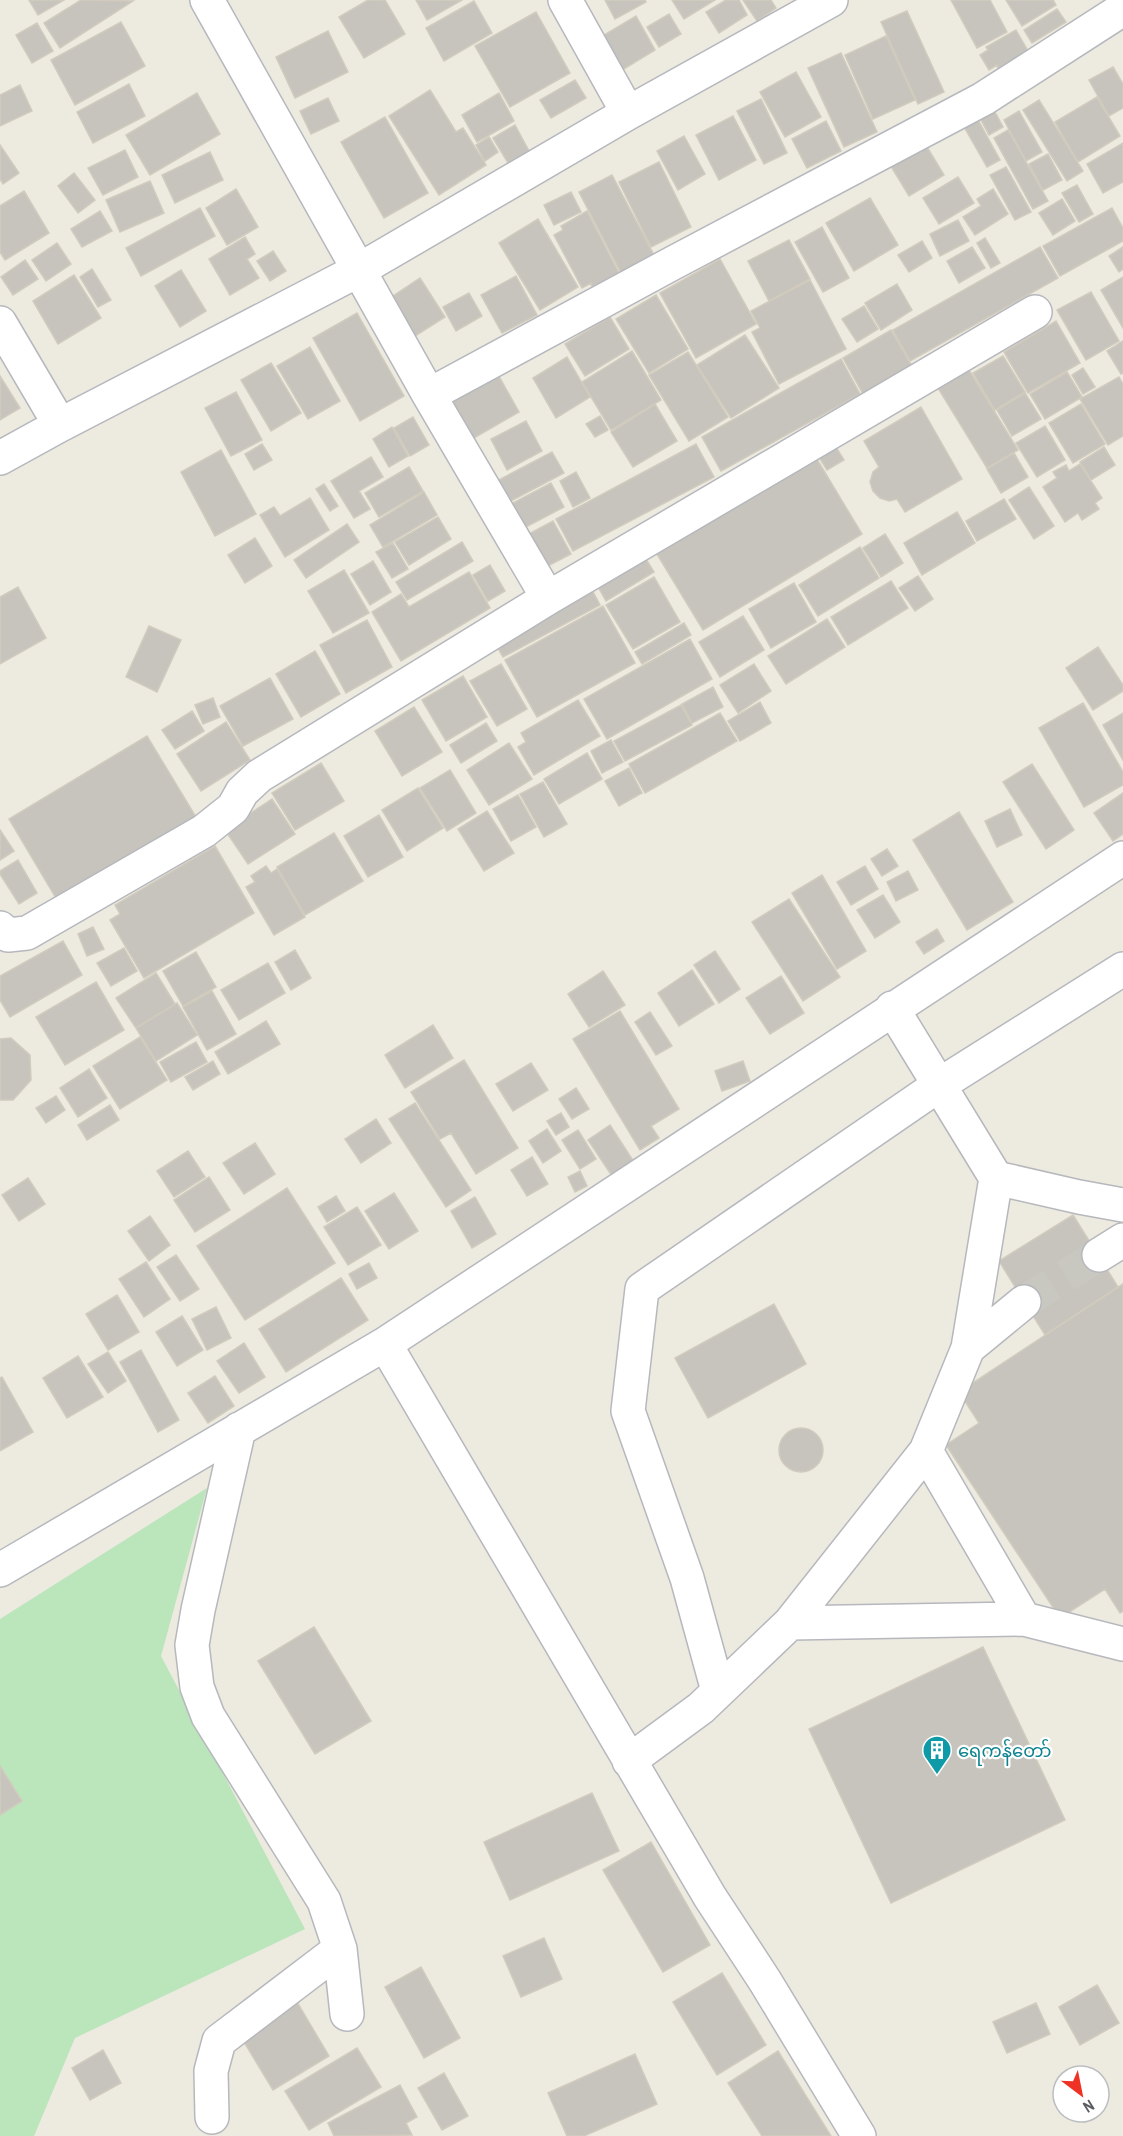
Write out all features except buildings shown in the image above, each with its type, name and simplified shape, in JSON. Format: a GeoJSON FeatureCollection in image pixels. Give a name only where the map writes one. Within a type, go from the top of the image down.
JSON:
{"type":"FeatureCollection","features":[{"type":"Feature","properties":{"kind":"street"},"geometry":{"type":"LineString","coordinates":[[207,0],[429,395],[548,598]]}},
{"type":"Feature","properties":{"kind":"street"},"geometry":{"type":"LineString","coordinates":[[565,0],[628,113]]}},
{"type":"Feature","properties":{"kind":"street"},"geometry":{"type":"LineString","coordinates":[[0,459],[60,425],[359,270],[628,113],[831,0]]}},
{"type":"Feature","properties":{"kind":"street"},"geometry":{"type":"LineString","coordinates":[[429,395],[683,257],[983,99],[1123,9]]}},
{"type":"Feature","properties":{"kind":"street"},"geometry":{"type":"LineString","coordinates":[[0,928],[8,935],[27,933],[204,831],[233,808],[242,792],[259,776],[548,598],[1035,312]]}},
{"type":"Feature","properties":{"kind":"street"},"geometry":{"type":"LineString","coordinates":[[0,323],[60,425]]}},
{"type":"Feature","properties":{"kind":"street"},"geometry":{"type":"LineString","coordinates":[[0,1570],[386,1344],[892,1008],[1123,858]]}},
{"type":"Feature","properties":{"kind":"street"},"geometry":{"type":"LineString","coordinates":[[718,1691],[687,1578],[628,1411],[642,1288],[939,1084],[1123,969]]}},
{"type":"Feature","properties":{"kind":"street"},"geometry":{"type":"LineString","coordinates":[[629,1761],[701,1707],[790,1623],[926,1451],[968,1348],[996,1178],[892,1008]]}},
{"type":"Feature","properties":{"kind":"street"},"geometry":{"type":"LineString","coordinates":[[996,1178],[1123,1205]]}},
{"type":"Feature","properties":{"kind":"street"},"geometry":{"type":"LineString","coordinates":[[968,1348],[1024,1302]]}},
{"type":"Feature","properties":{"kind":"street"},"geometry":{"type":"LineString","coordinates":[[386,1344],[710,1897],[765,1981],[859,2136]]}},
{"type":"Feature","properties":{"kind":"street"},"geometry":{"type":"LineString","coordinates":[[239,1429],[192,1645],[197,1687],[208,1716],[324,1901],[340,1948],[347,2014]]}},
{"type":"Feature","properties":{"kind":"street"},"geometry":{"type":"LineString","coordinates":[[926,1451],[1024,1619]]}},
{"type":"Feature","properties":{"kind":"street"},"geometry":{"type":"LineString","coordinates":[[790,1623],[1024,1619],[1123,1644]]}},
{"type":"Feature","properties":{"kind":"street"},"geometry":{"type":"LineString","coordinates":[[212,2117],[211,2071],[219,2041],[340,1948]]}},
{"type":"Feature","properties":{"kind":"green space"},"geometry":{"type":"Polygon","coordinates":[[[207,1488],[161,1656],[305,1929],[75,2038],[34,2136],[0,2136],[0,1619],[207,1488]]]}},
{"type":"Feature","properties":{"kind":"tunnel"},"geometry":{"type":"LineString","coordinates":[[1024,1302],[1099,1255]]}},
{"type":"Feature","properties":{"kind":"place","name":"ရေကန်တော်"},"geometry":{"type":"Point","coordinates":[937,1776]}}]}
